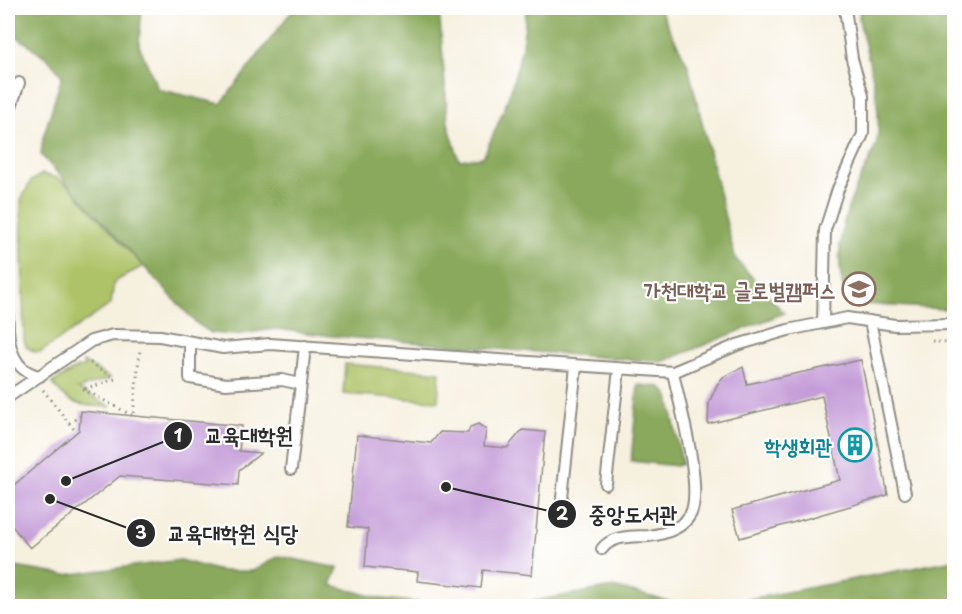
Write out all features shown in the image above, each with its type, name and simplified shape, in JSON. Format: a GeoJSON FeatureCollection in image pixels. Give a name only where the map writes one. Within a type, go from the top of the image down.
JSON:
{"type":"FeatureCollection","features":[{"type":"Feature","properties":{"kind":"lane"},"geometry":{"type":"LineString","coordinates":[[824,323],[825,230],[838,189],[863,134],[863,96],[852,59],[845,8]]}},
{"type":"Feature","properties":{"kind":"lane"},"geometry":{"type":"LineString","coordinates":[[8,115],[19,84]]}},
{"type":"Feature","properties":{"kind":"lane"},"geometry":{"type":"LineString","coordinates":[[8,282],[9,359],[21,370],[40,376]]}},
{"type":"Feature","properties":{"kind":"lane"},"geometry":{"type":"LineString","coordinates":[[8,397],[91,341],[113,335],[160,336],[223,348],[270,344],[673,372],[737,345],[847,318],[895,325],[954,324]]}},
{"type":"Feature","properties":{"kind":"lane"},"geometry":{"type":"LineString","coordinates":[[870,321],[904,493]]}},
{"type":"Feature","properties":{"kind":"lane"},"geometry":{"type":"LineString","coordinates":[[190,342],[190,378],[226,384],[282,380],[301,384]]}},
{"type":"Feature","properties":{"kind":"lane"},"geometry":{"type":"LineString","coordinates":[[291,469],[305,346]]}},
{"type":"Feature","properties":{"kind":"lane"},"geometry":{"type":"LineString","coordinates":[[562,498],[576,366]]}},
{"type":"Feature","properties":{"kind":"lane"},"geometry":{"type":"LineString","coordinates":[[606,484],[619,369]]}},
{"type":"Feature","properties":{"kind":"lane"},"geometry":{"type":"LineString","coordinates":[[602,549],[612,540],[658,535],[673,530],[691,513],[694,501],[693,475],[673,372]]}},
{"type":"Feature","properties":{"kind":"path"},"geometry":{"type":"LineString","coordinates":[[932,341],[954,344]]}},
{"type":"Feature","properties":{"kind":"path"},"geometry":{"type":"LineString","coordinates":[[84,358],[116,379],[83,389],[133,416],[140,348]]}},
{"type":"Feature","properties":{"kind":"path"},"geometry":{"type":"LineString","coordinates":[[41,388],[76,432]]}},
{"type":"Feature","properties":{"kind":"path"},"geometry":{"type":"LineString","coordinates":[[69,423],[80,416]]}},
{"type":"Feature","properties":{"kind":"green space"},"geometry":{"type":"Polygon","coordinates":[[[8,8],[142,8],[139,45],[158,89],[221,104],[294,8],[439,8],[448,123],[459,160],[483,157],[491,139],[518,66],[526,8],[659,8],[688,65],[735,258],[784,313],[662,362],[332,336],[276,329],[234,335],[211,333],[196,323],[41,155],[43,138],[62,76],[48,59],[8,30],[8,8]]]}},
{"type":"Feature","properties":{"kind":"green space"},"geometry":{"type":"Polygon","coordinates":[[[860,8],[954,8],[954,307],[943,309],[864,304],[845,295],[841,280],[841,236],[848,207],[876,147],[878,127],[876,95],[859,19],[860,8]]]}},
{"type":"Feature","properties":{"kind":"green space"},"geometry":{"type":"Polygon","coordinates":[[[42,174],[57,178],[70,187],[143,266],[114,282],[111,304],[41,352],[36,352],[26,347],[24,340],[21,200],[31,181],[42,174]]]}},
{"type":"Feature","properties":{"kind":"green space"},"geometry":{"type":"Polygon","coordinates":[[[83,362],[110,378],[78,389],[111,407],[77,404],[65,397],[52,383],[77,368],[84,367],[83,362]]]}},
{"type":"Feature","properties":{"kind":"green space"},"geometry":{"type":"Polygon","coordinates":[[[345,364],[440,372],[438,401],[343,394],[345,364]]]}},
{"type":"Feature","properties":{"kind":"green space"},"geometry":{"type":"Polygon","coordinates":[[[638,385],[661,387],[669,396],[682,464],[676,466],[631,461],[638,385]]]}},
{"type":"Feature","properties":{"kind":"green space"},"geometry":{"type":"Polygon","coordinates":[[[279,556],[338,568],[331,585],[383,599],[457,606],[8,606],[8,566],[65,575],[180,560],[220,571],[253,571],[279,556]]]}},
{"type":"Feature","properties":{"kind":"green space"},"geometry":{"type":"Polygon","coordinates":[[[954,560],[954,606],[713,606],[954,560]]]}},
{"type":"Feature","properties":{"kind":"green space"},"geometry":{"type":"Polygon","coordinates":[[[613,587],[687,606],[505,606],[613,587]]]}},
{"type":"Feature","properties":{"kind":"building","name":"학생회관"},"geometry":{"type":"Polygon","coordinates":[[[861,360],[888,495],[740,538],[732,510],[840,480],[822,396],[708,424],[709,403],[717,385],[723,377],[743,367],[747,384],[861,360]]]}},
{"type":"Feature","properties":{"kind":"building"},"geometry":{"type":"Polygon","coordinates":[[[81,411],[242,426],[239,451],[261,453],[239,470],[238,485],[120,476],[30,548],[8,521],[8,490],[79,430],[81,411]]]}},
{"type":"Feature","properties":{"kind":"building"},"geometry":{"type":"Polygon","coordinates":[[[478,424],[486,429],[484,446],[507,448],[522,430],[545,432],[532,575],[483,570],[481,588],[417,581],[418,572],[365,567],[368,529],[348,527],[357,435],[431,443],[440,432],[468,433],[470,427],[478,424]]]}},
{"type":"Feature","properties":{"kind":"place","name":"가천대학교 글로벌캠퍼스"},"geometry":{"type":"Point","coordinates":[859,289]}},
{"type":"Feature","properties":{"kind":"place","name":"학생회관"},"geometry":{"type":"Point","coordinates":[855,445]}},
{"type":"Feature","properties":{"kind":"place","name":"교육대학원"},"geometry":{"type":"Point","coordinates":[66,481]}},
{"type":"Feature","properties":{"kind":"place","name":"중앙도서관"},"geometry":{"type":"Point","coordinates":[446,487]}},
{"type":"Feature","properties":{"kind":"place","name":"교육대학원 식당"},"geometry":{"type":"Point","coordinates":[50,499]}}]}
